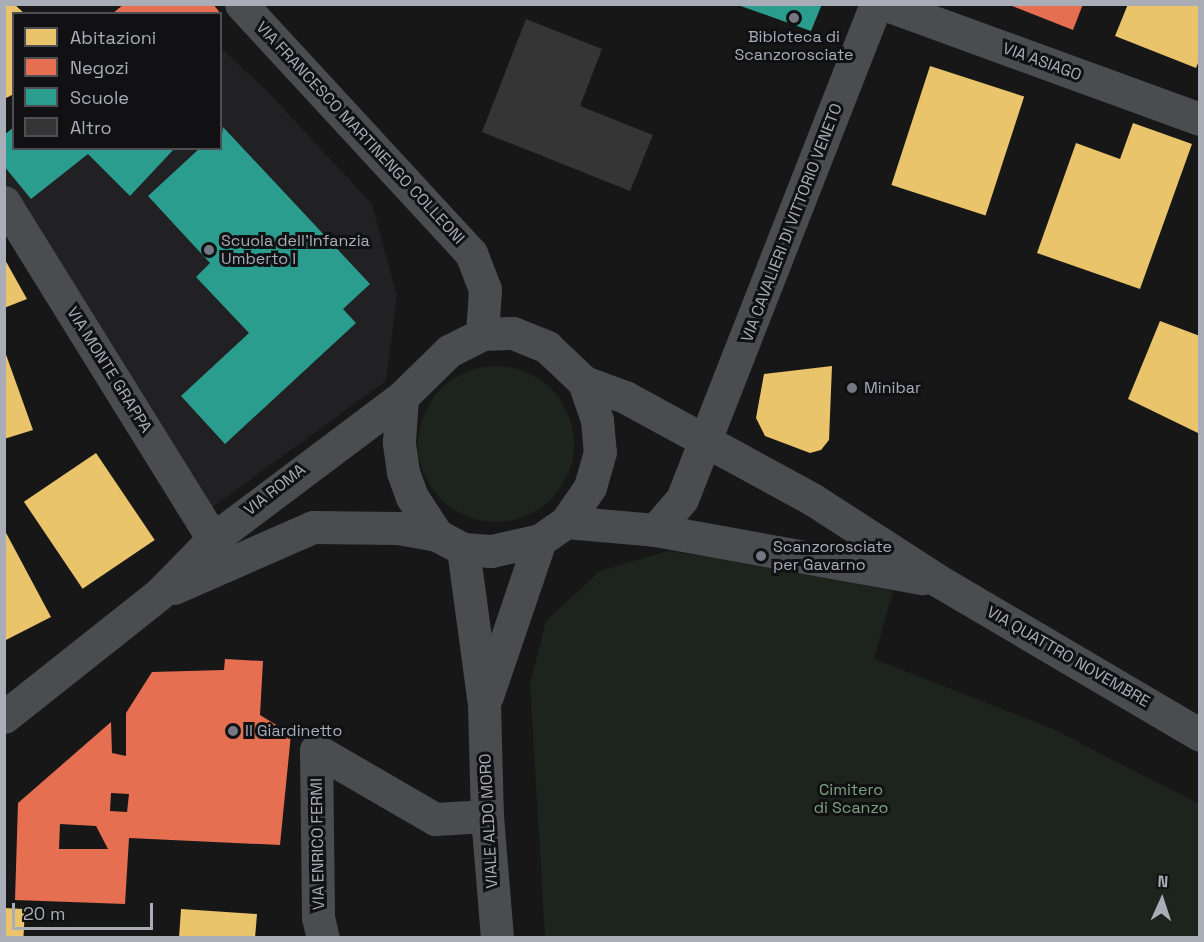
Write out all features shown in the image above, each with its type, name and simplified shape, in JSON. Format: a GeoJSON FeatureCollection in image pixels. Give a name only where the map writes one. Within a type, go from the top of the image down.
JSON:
{"type":"FeatureCollection","features":[{"type":"Feature","properties":{"kind":"street","name":"VIA FRANCESCO MARTINENGO COLLEONI"},"geometry":{"type":"LineString","coordinates":[[241,4],[471,254],[485,289],[482,334]]}},
{"type":"Feature","properties":{"kind":"street","name":"VIA CAVALIERI DI VITTORIO VENETO"},"geometry":{"type":"LineString","coordinates":[[704,440],[738,363],[876,4]]}},
{"type":"Feature","properties":{"kind":"street","name":"VIA ASIAGO"},"geometry":{"type":"LineString","coordinates":[[884,4],[1200,119]]}},
{"type":"Feature","properties":{"kind":"street","name":"VIA MONTE GRAPPA"},"geometry":{"type":"LineString","coordinates":[[4,202],[213,538]]}},
{"type":"Feature","properties":{"kind":"street"},"geometry":{"type":"LineString","coordinates":[[513,333],[547,347],[584,382],[597,420],[600,452],[590,487],[566,522],[540,540],[491,551],[450,542],[412,497],[403,472],[399,442],[402,397],[449,351],[482,334],[513,333]]}},
{"type":"Feature","properties":{"kind":"street","name":"VIA QUATTRO NOVEMBRE"},"geometry":{"type":"LineString","coordinates":[[584,382],[625,397],[812,499],[937,580],[1200,735]]}},
{"type":"Feature","properties":{"kind":"street","name":"VIA ROMA"},"geometry":{"type":"LineString","coordinates":[[4,717],[159,594],[213,538],[402,397]]}},
{"type":"Feature","properties":{"kind":"street"},"geometry":{"type":"LineString","coordinates":[[655,530],[682,499],[704,440]]}},
{"type":"Feature","properties":{"kind":"street","name":"VIA QUATTRO NOVEMBRE"},"geometry":{"type":"LineString","coordinates":[[566,522],[655,530],[937,580]]}},
{"type":"Feature","properties":{"kind":"street","name":"VIA ROMA"},"geometry":{"type":"LineString","coordinates":[[159,594],[313,526],[398,528],[450,542]]}},
{"type":"Feature","properties":{"kind":"street","name":"VIALE ALDO MORO"},"geometry":{"type":"LineString","coordinates":[[484,704],[540,540]]}},
{"type":"Feature","properties":{"kind":"street","name":"VIALE ALDO MORO"},"geometry":{"type":"LineString","coordinates":[[450,542],[484,704],[487,816],[497,938]]}},
{"type":"Feature","properties":{"kind":"street","name":"VIA ENRICO FERMI"},"geometry":{"type":"LineString","coordinates":[[323,938],[318,917],[316,750],[435,819],[487,816]]}},
{"type":"Feature","properties":{"kind":"shaded area","name":"Scuola dell'Infanzia Umberto I"},"geometry":{"type":"Polygon","coordinates":[[[222,49],[269,93],[372,204],[397,296],[386,381],[199,517],[5,202],[5,134],[12,128],[12,150],[222,150],[222,49]]]}},
{"type":"Feature","properties":{"kind":"green space"},"geometry":{"type":"Polygon","coordinates":[[[496,366],[511,367],[526,372],[551,389],[568,414],[573,429],[573,459],[568,474],[551,499],[526,516],[511,521],[496,522],[481,521],[466,516],[441,499],[424,474],[419,459],[418,444],[419,429],[424,414],[441,389],[466,372],[481,367],[496,366]]]}},
{"type":"Feature","properties":{"kind":"green space","name":"Cimitero di Scanzo"},"geometry":{"type":"Polygon","coordinates":[[[668,551],[777,567],[893,591],[874,659],[1053,729],[1199,804],[1199,937],[545,937],[530,684],[546,621],[600,571],[668,551]]]}},
{"type":"Feature","properties":{"kind":"building: Abitazioni"},"geometry":{"type":"Polygon","coordinates":[[[4,4],[14,4],[23,12],[12,12],[12,95],[4,99],[4,4]]]}},
{"type":"Feature","properties":{"kind":"building: Abitazioni"},"geometry":{"type":"Polygon","coordinates":[[[1128,4],[1200,4],[1200,58],[1196,68],[1115,36],[1128,4]]]}},
{"type":"Feature","properties":{"kind":"building: Abitazioni"},"geometry":{"type":"Polygon","coordinates":[[[930,66],[1024,97],[986,215],[891,185],[930,66]]]}},
{"type":"Feature","properties":{"kind":"building: Abitazioni"},"geometry":{"type":"Polygon","coordinates":[[[1133,123],[1192,144],[1140,289],[1037,253],[1076,143],[1120,159],[1133,123]]]}},
{"type":"Feature","properties":{"kind":"building: Abitazioni"},"geometry":{"type":"Polygon","coordinates":[[[4,258],[27,299],[4,308],[4,258]]]}},
{"type":"Feature","properties":{"kind":"building: Abitazioni"},"geometry":{"type":"Polygon","coordinates":[[[1160,321],[1200,336],[1200,434],[1128,399],[1160,321]]]}},
{"type":"Feature","properties":{"kind":"building: Abitazioni"},"geometry":{"type":"Polygon","coordinates":[[[4,349],[33,430],[4,439],[4,349]]]}},
{"type":"Feature","properties":{"kind":"building: Abitazioni"},"geometry":{"type":"Polygon","coordinates":[[[832,366],[829,440],[821,450],[810,453],[765,436],[756,418],[764,374],[832,366]]]}},
{"type":"Feature","properties":{"kind":"building: Abitazioni"},"geometry":{"type":"Polygon","coordinates":[[[96,453],[155,540],[83,589],[24,502],[96,453]]]}},
{"type":"Feature","properties":{"kind":"building: Abitazioni"},"geometry":{"type":"Polygon","coordinates":[[[4,529],[51,617],[4,641],[4,529]]]}},
{"type":"Feature","properties":{"kind":"building: Abitazioni"},"geometry":{"type":"Polygon","coordinates":[[[4,908],[25,909],[23,938],[4,938],[4,908]]]}},
{"type":"Feature","properties":{"kind":"building: Abitazioni"},"geometry":{"type":"Polygon","coordinates":[[[181,909],[257,914],[255,938],[179,938],[181,909]]]}},
{"type":"Feature","properties":{"kind":"building: Negozi"},"geometry":{"type":"Polygon","coordinates":[[[124,4],[213,4],[219,12],[114,12],[124,4]]]}},
{"type":"Feature","properties":{"kind":"building: Negozi"},"geometry":{"type":"Polygon","coordinates":[[[1007,4],[1083,4],[1073,30],[1007,4]]]}},
{"type":"Feature","properties":{"kind":"building: Negozi"},"geometry":{"type":"Polygon","coordinates":[[[225,659],[263,661],[260,715],[291,734],[280,845],[129,838],[125,904],[15,900],[18,803],[111,722],[112,753],[126,756],[126,713],[152,672],[224,670],[225,659]],[[111,793],[110,811],[127,812],[129,794],[111,793]],[[60,824],[59,849],[108,849],[96,826],[60,824]]]}},
{"type":"Feature","properties":{"kind":"building: Scuole","name":"Bibloteca di Scanzorosciate"},"geometry":{"type":"Polygon","coordinates":[[[735,4],[822,4],[811,31],[735,4]]]}},
{"type":"Feature","properties":{"kind":"building: Scuole"},"geometry":{"type":"Polygon","coordinates":[[[223,127],[370,284],[343,309],[356,323],[225,444],[181,396],[249,333],[196,277],[210,263],[148,196],[198,150],[222,150],[223,127]]]}},
{"type":"Feature","properties":{"kind":"building: Scuole"},"geometry":{"type":"Polygon","coordinates":[[[12,129],[12,150],[173,150],[130,196],[88,154],[31,199],[4,166],[4,135],[12,129]]]}},
{"type":"Feature","properties":{"kind":"building: Altro"},"geometry":{"type":"Polygon","coordinates":[[[526,19],[602,49],[580,106],[653,135],[630,191],[482,132],[526,19]]]}},
{"type":"Feature","properties":{"kind":"place","name":"Bibloteca di Scanzorosciate"},"geometry":{"type":"Point","coordinates":[794,18]}},
{"type":"Feature","properties":{"kind":"place","name":"Scuola dell'Infanzia Umberto I"},"geometry":{"type":"Point","coordinates":[209,250]}},
{"type":"Feature","properties":{"kind":"place","name":"Minibar"},"geometry":{"type":"Point","coordinates":[852,388]}},
{"type":"Feature","properties":{"kind":"place","name":"Scanzorosciate per Gavarno"},"geometry":{"type":"Point","coordinates":[761,556]}},
{"type":"Feature","properties":{"kind":"place","name":"Il Giardinetto"},"geometry":{"type":"Point","coordinates":[233,731]}}]}
